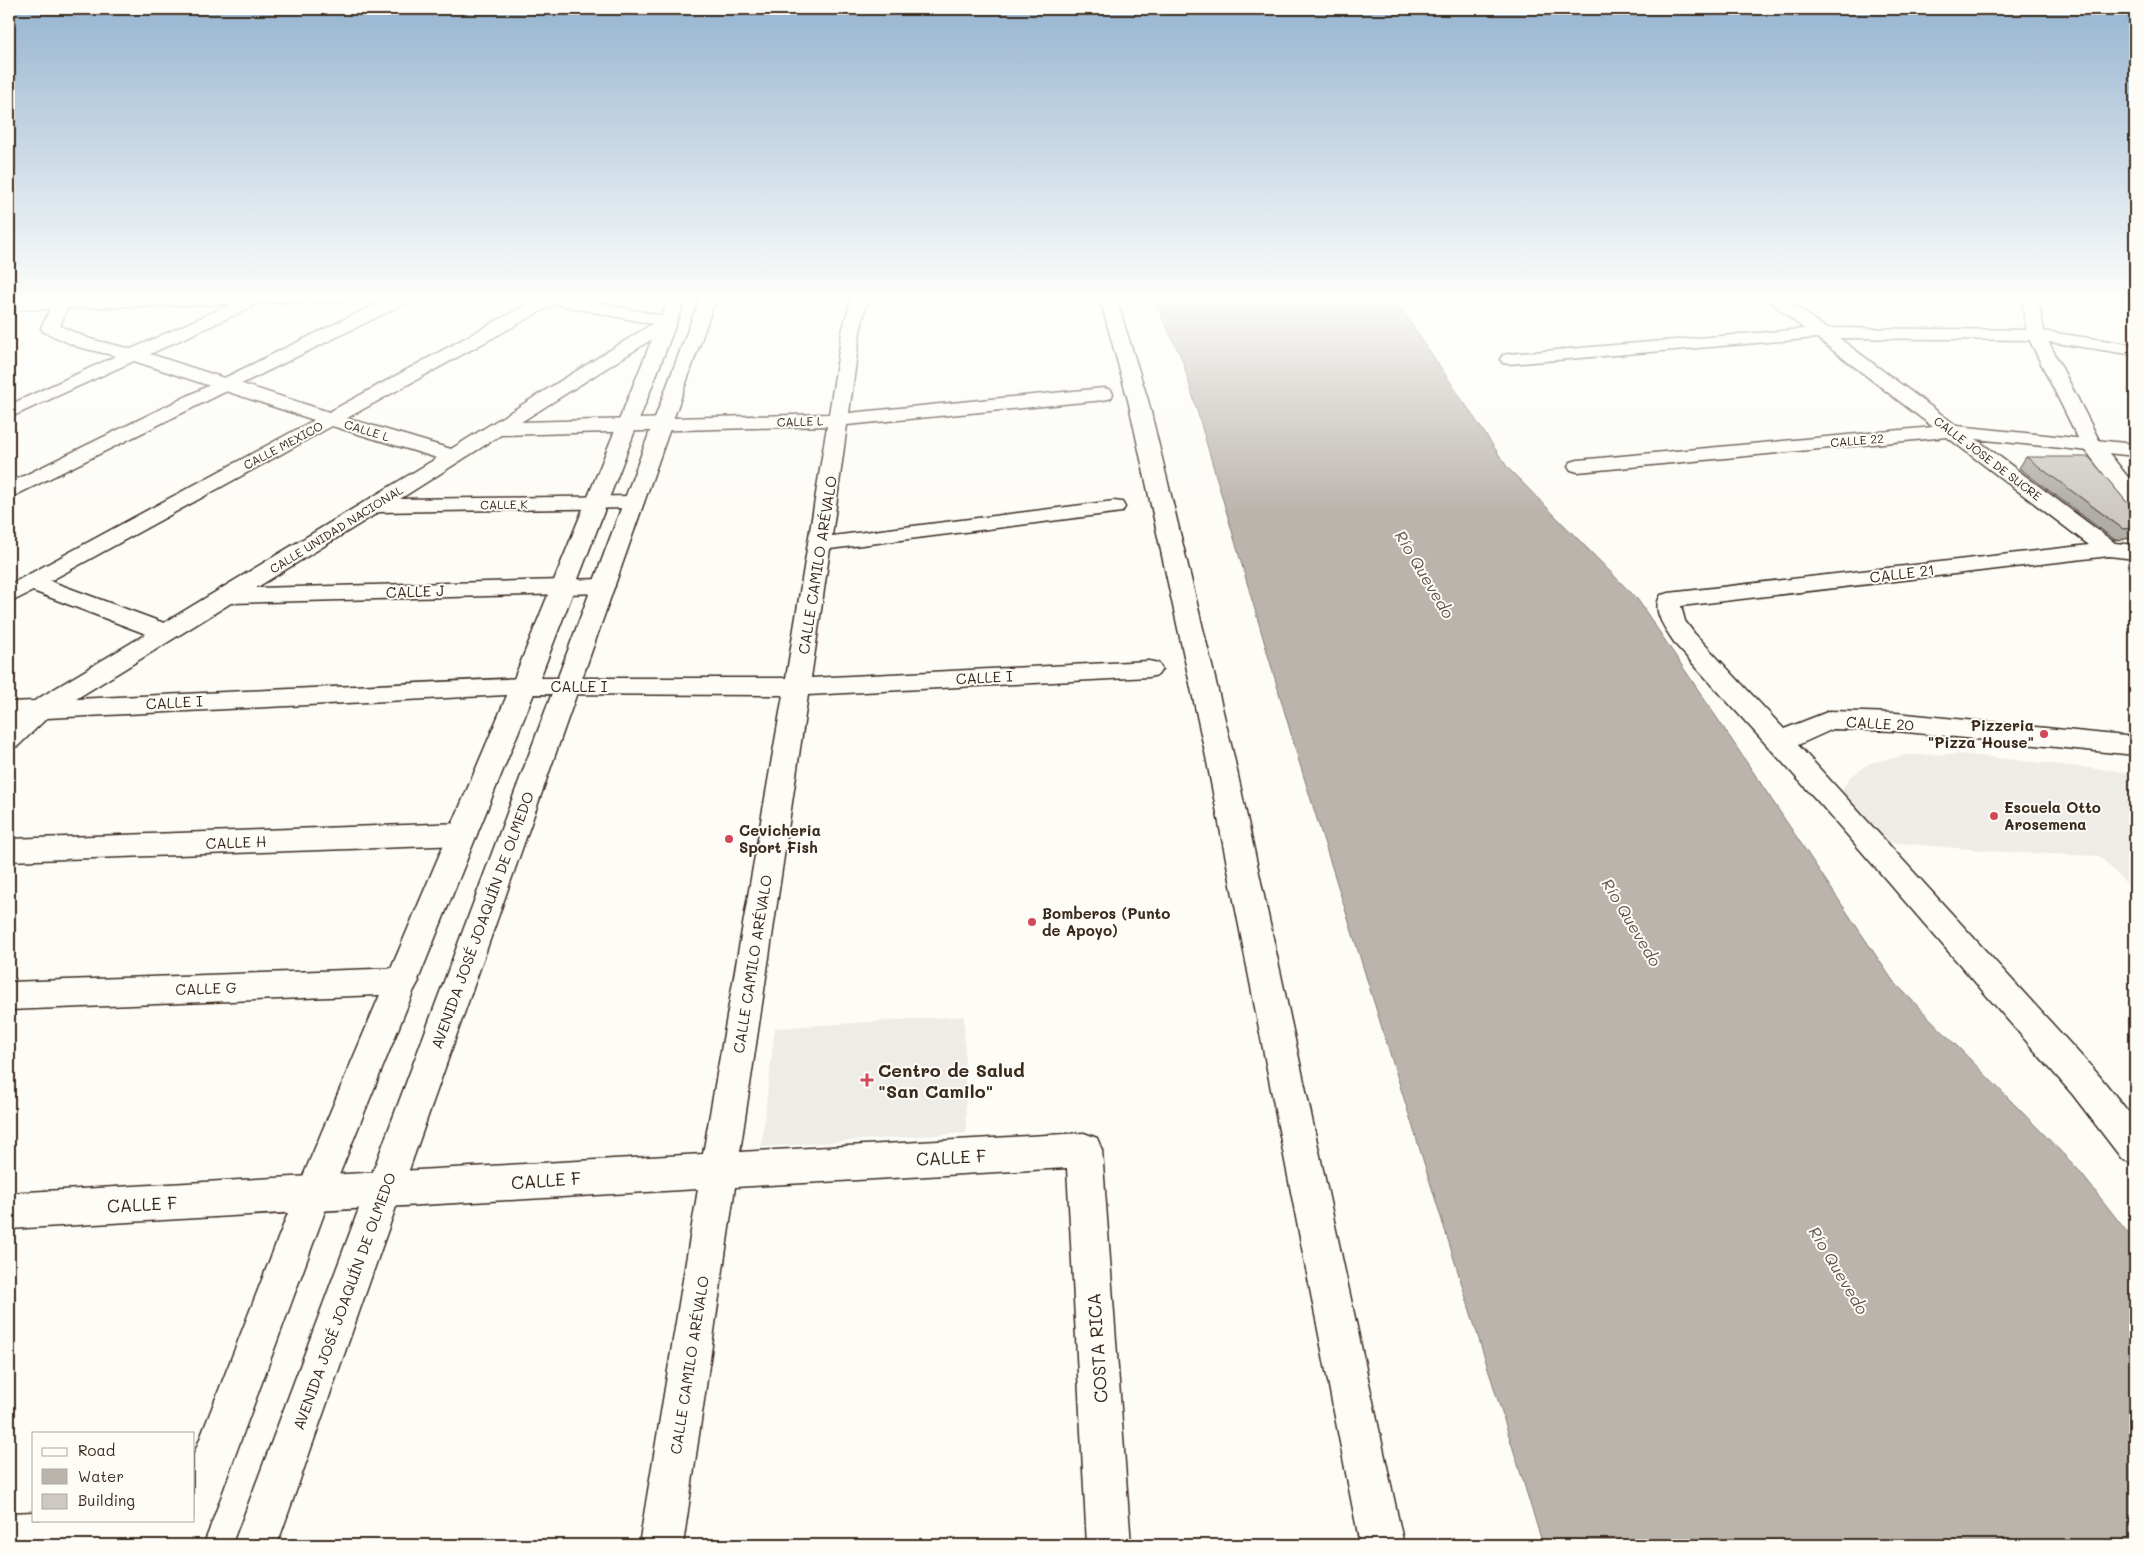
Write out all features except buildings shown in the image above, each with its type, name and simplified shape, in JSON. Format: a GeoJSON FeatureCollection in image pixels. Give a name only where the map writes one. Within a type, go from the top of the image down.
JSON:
{"type":"FeatureCollection","features":[{"type":"Feature","properties":{"kind":"street"},"geometry":{"type":"LineString","coordinates":[[9,412],[107,368]]}},
{"type":"Feature","properties":{"kind":"street","name":"CALLE L"},"geometry":{"type":"LineString","coordinates":[[172,368],[453,456]]}},
{"type":"Feature","properties":{"kind":"street"},"geometry":{"type":"LineString","coordinates":[[9,491],[261,368]]}},
{"type":"Feature","properties":{"kind":"street","name":"CALLE MEXICO"},"geometry":{"type":"LineString","coordinates":[[9,594],[423,368]]}},
{"type":"Feature","properties":{"kind":"street","name":"CALLE UNIDAD NACIONAL"},"geometry":{"type":"LineString","coordinates":[[9,739],[42,708],[374,506],[594,368]]}},
{"type":"Feature","properties":{"kind":"street"},"geometry":{"type":"LineString","coordinates":[[195,1505],[313,1196],[524,686],[650,368]]}},
{"type":"Feature","properties":{"kind":"street","name":"AVENIDA JOSÉ JOAQUÍN DE OLMEDO"},"geometry":{"type":"LineString","coordinates":[[255,1545],[683,368]]}},
{"type":"Feature","properties":{"kind":"street","name":"CALLE CAMILO ARÉVALO"},"geometry":{"type":"LineString","coordinates":[[662,1545],[719,1170],[798,687],[847,368]]}},
{"type":"Feature","properties":{"kind":"street"},"geometry":{"type":"LineString","coordinates":[[1128,368],[1138,400],[1220,757],[1382,1545]]}},
{"type":"Feature","properties":{"kind":"street","name":"CALLE JOSE DE SUCRE"},"geometry":{"type":"LineString","coordinates":[[1866,368],[2109,549]]}},
{"type":"Feature","properties":{"kind":"street"},"geometry":{"type":"LineString","coordinates":[[2052,368],[2091,444],[2135,500]]}},
{"type":"Feature","properties":{"kind":"street","name":"CALLE L"},"geometry":{"type":"LineString","coordinates":[[495,429],[839,420],[1104,394]]}},
{"type":"Feature","properties":{"kind":"street","name":"CALLE 22"},"geometry":{"type":"LineString","coordinates":[[1578,466],[1952,431],[2135,450]]}},
{"type":"Feature","properties":{"kind":"street","name":"CALLE K"},"geometry":{"type":"LineString","coordinates":[[374,506],[633,502]]}},
{"type":"Feature","properties":{"kind":"street"},"geometry":{"type":"LineString","coordinates":[[820,544],[1114,507]]}},
{"type":"Feature","properties":{"kind":"street","name":"CALLE 21"},"geometry":{"type":"LineString","coordinates":[[1779,742],[1685,640],[1669,613],[1669,600],[2109,549],[2135,552]]}},
{"type":"Feature","properties":{"kind":"street"},"geometry":{"type":"LineString","coordinates":[[31,582],[167,633]]}},
{"type":"Feature","properties":{"kind":"street","name":"CALLE J"},"geometry":{"type":"LineString","coordinates":[[227,596],[603,586]]}},
{"type":"Feature","properties":{"kind":"street","name":"CALLE I"},"geometry":{"type":"LineString","coordinates":[[9,710],[524,686],[798,687],[1149,669]]}},
{"type":"Feature","properties":{"kind":"street","name":"CALLE 20"},"geometry":{"type":"LineString","coordinates":[[1779,742],[1830,720],[1896,722],[2135,746]]}},
{"type":"Feature","properties":{"kind":"street"},"geometry":{"type":"LineString","coordinates":[[1779,742],[2086,1084],[2135,1147]]}},
{"type":"Feature","properties":{"kind":"street","name":"CALLE H"},"geometry":{"type":"LineString","coordinates":[[9,850],[463,834]]}},
{"type":"Feature","properties":{"kind":"street","name":"CALLE G"},"geometry":{"type":"LineString","coordinates":[[9,996],[402,981]]}},
{"type":"Feature","properties":{"kind":"street","name":"CALLE F"},"geometry":{"type":"LineString","coordinates":[[9,1211],[313,1196],[719,1170],[1084,1150]]}},
{"type":"Feature","properties":{"kind":"street","name":"COSTA RICA"},"geometry":{"type":"LineString","coordinates":[[1084,1150],[1109,1545]]}},
{"type":"Feature","properties":{"kind":"street"},"geometry":{"type":"LineString","coordinates":[[9,1535],[187,1526]]}},
{"type":"Feature","properties":{"kind":"shaded area","name":"Escuela Otto Arosemena"},"geometry":{"type":"Polygon","coordinates":[[[1959,754],[2135,773],[2135,892],[2099,856],[2005,852],[1884,842],[1845,807],[1842,790],[1850,777],[1870,763],[1907,755],[1959,754]]]}},
{"type":"Feature","properties":{"kind":"shaded area","name":"Centro de Salud \"San Camilo\""},"geometry":{"type":"Polygon","coordinates":[[[964,1016],[966,1133],[761,1147],[775,1028],[964,1016]]]}},
{"type":"Feature","properties":{"kind":"water","name":"Río Quevedo"},"geometry":{"type":"Polygon","coordinates":[[[1184,368],[1441,368],[1508,468],[1638,600],[1893,981],[2076,1167],[2135,1242],[2135,1545],[1543,1545],[1298,758],[1184,368]]]}},
{"type":"Feature","properties":{"kind":"place","name":"Pizzeria \"Pizza House\""},"geometry":{"type":"Point","coordinates":[2044,734]}},
{"type":"Feature","properties":{"kind":"place","name":"Escuela Otto Arosemena"},"geometry":{"type":"Point","coordinates":[1994,816]}},
{"type":"Feature","properties":{"kind":"place","name":"Cevicheria Sport Fish"},"geometry":{"type":"Point","coordinates":[729,839]}},
{"type":"Feature","properties":{"kind":"place","name":"Bomberos (Punto de Apoyo)"},"geometry":{"type":"Point","coordinates":[1032,922]}},
{"type":"Feature","properties":{"kind":"place","name":"Centro de Salud \"San Camilo\""},"geometry":{"type":"Point","coordinates":[867,1080]}}]}
